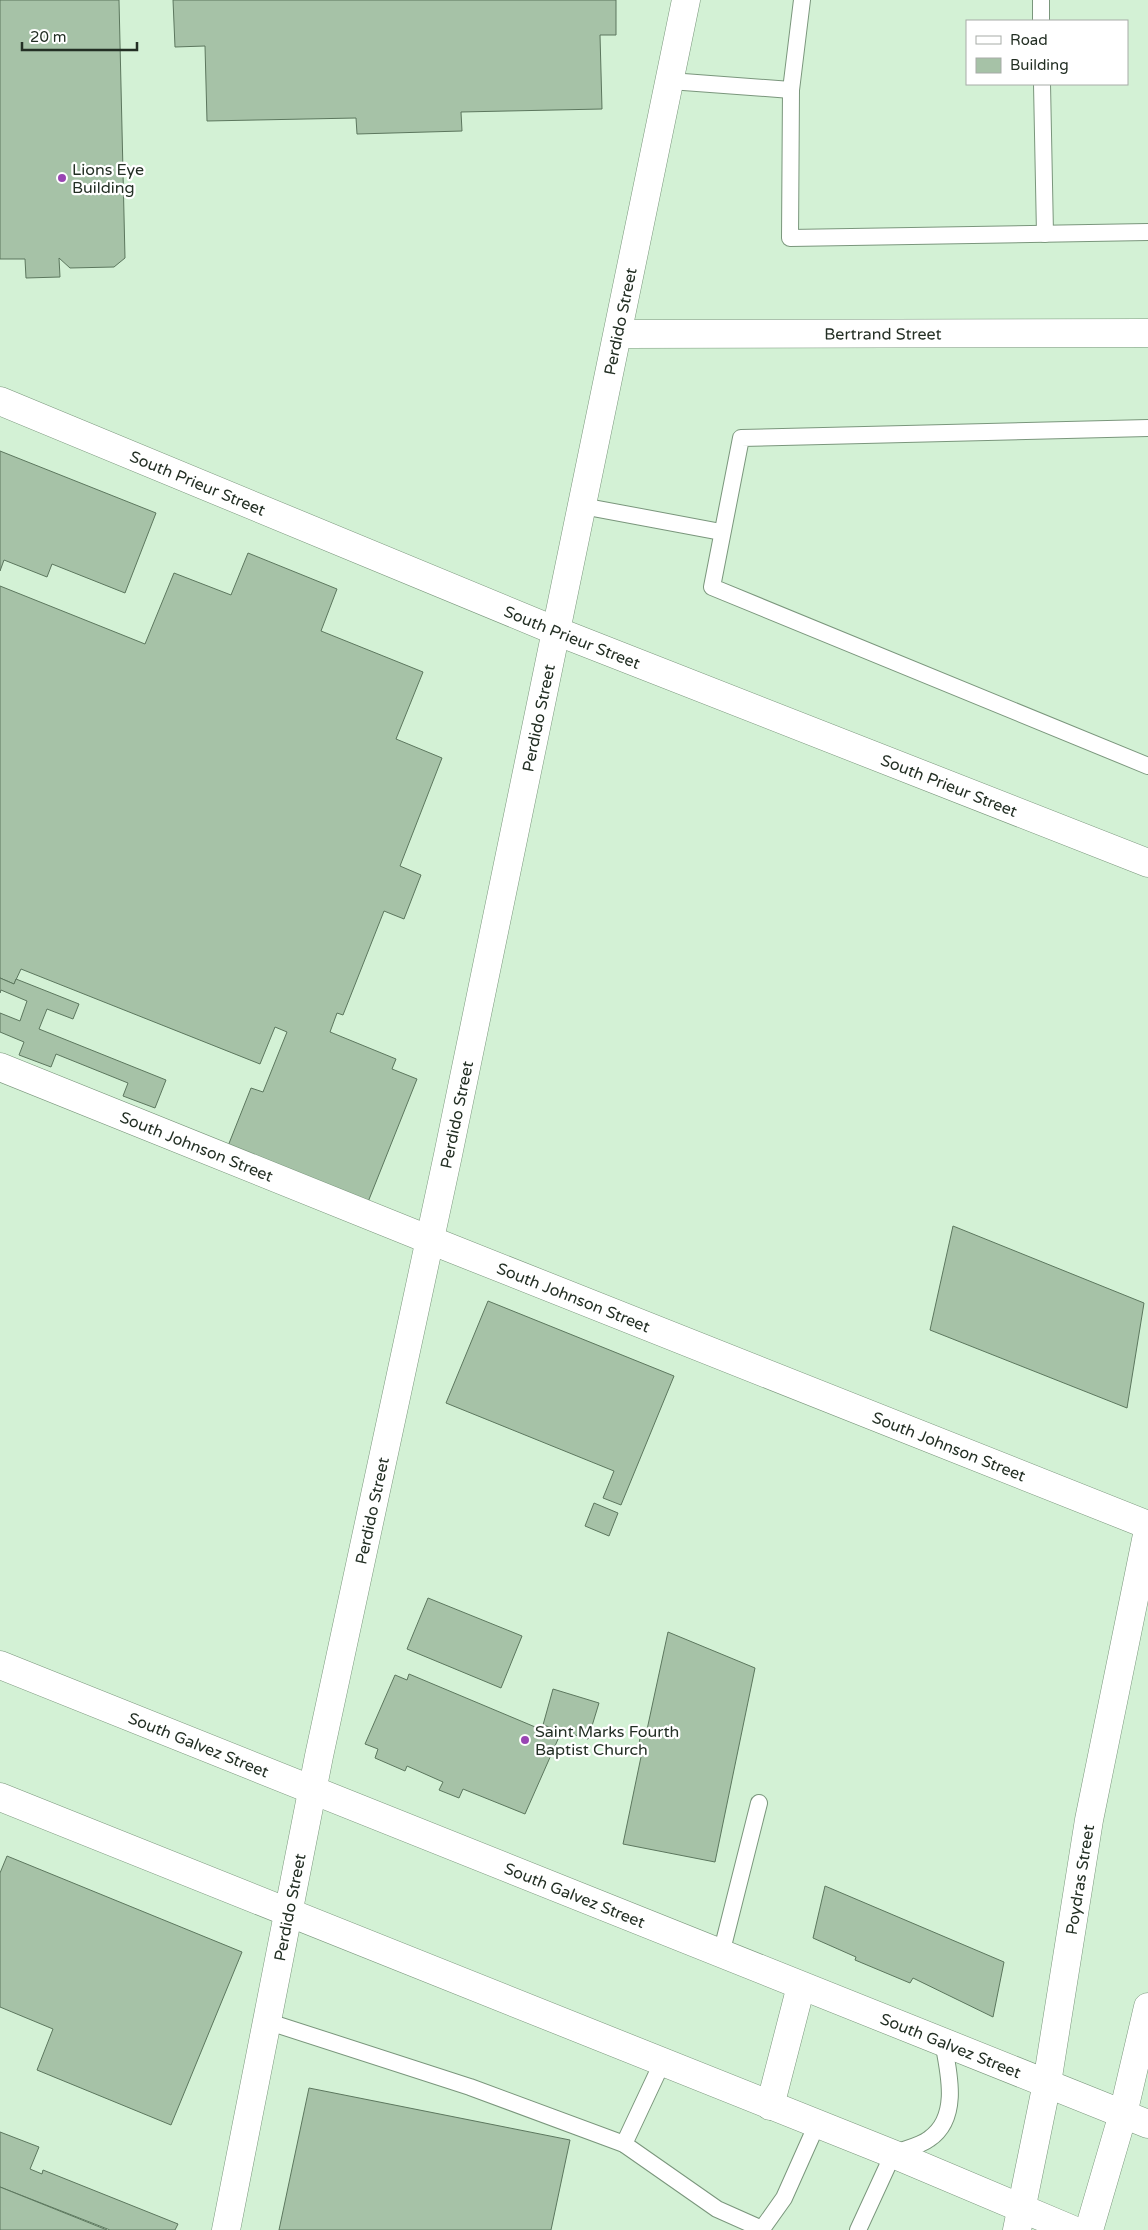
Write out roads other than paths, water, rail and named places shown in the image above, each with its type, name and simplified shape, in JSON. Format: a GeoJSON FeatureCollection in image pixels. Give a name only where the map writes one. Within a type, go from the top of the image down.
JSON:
{"type":"FeatureCollection","features":[{"type":"Feature","properties":{"kind":"street","name":"Perdido Street"},"geometry":{"type":"LineString","coordinates":[[226,2230],[312,1790],[430,1240],[686,0]]}},
{"type":"Feature","properties":{"kind":"street","name":"Bertrand Street"},"geometry":{"type":"LineString","coordinates":[[618,334],[1148,332]]}},
{"type":"Feature","properties":{"kind":"street","name":"South Prieur Street"},"geometry":{"type":"LineString","coordinates":[[0,400],[556,631],[1148,864]]}},
{"type":"Feature","properties":{"kind":"street","name":"South Johnson Street"},"geometry":{"type":"LineString","coordinates":[[0,1067],[1148,1525]]}},
{"type":"Feature","properties":{"kind":"street","name":"Poydras Street"},"geometry":{"type":"LineString","coordinates":[[1019,2220],[1047,2083],[1089,1820],[1148,1530]]}},
{"type":"Feature","properties":{"kind":"street","name":"South Galvez Street"},"geometry":{"type":"LineString","coordinates":[[0,1665],[1148,2124]]}},
{"type":"Feature","properties":{"kind":"street"},"geometry":{"type":"LineString","coordinates":[[0,1797],[287,1914],[893,2154],[1019,2220],[1073,2230]]}},
{"type":"Feature","properties":{"kind":"street"},"geometry":{"type":"LineString","coordinates":[[770,2106],[801,1986]]}},
{"type":"Feature","properties":{"kind":"street"},"geometry":{"type":"LineString","coordinates":[[1090,2230],[1123,2114],[1148,2007]]}},
{"type":"Feature","properties":{"kind":"lane"},"geometry":{"type":"LineString","coordinates":[[802,0],[791,90],[790,238],[1148,232]]}},
{"type":"Feature","properties":{"kind":"lane"},"geometry":{"type":"LineString","coordinates":[[1041,0],[1041,20]]}},
{"type":"Feature","properties":{"kind":"lane"},"geometry":{"type":"LineString","coordinates":[[670,82],[791,90]]}},
{"type":"Feature","properties":{"kind":"lane"},"geometry":{"type":"LineString","coordinates":[[1042,85],[1045,234]]}},
{"type":"Feature","properties":{"kind":"lane"},"geometry":{"type":"LineString","coordinates":[[1148,428],[741,438],[721,532],[712,587],[1148,766]]}},
{"type":"Feature","properties":{"kind":"lane"},"geometry":{"type":"LineString","coordinates":[[582,506],[721,532]]}},
{"type":"Feature","properties":{"kind":"lane"},"geometry":{"type":"LineString","coordinates":[[721,1954],[759,1803]]}},
{"type":"Feature","properties":{"kind":"lane"},"geometry":{"type":"LineString","coordinates":[[266,2021],[470,2087],[624,2144],[718,2209],[762,2229],[784,2198],[817,2124]]}},
{"type":"Feature","properties":{"kind":"lane"},"geometry":{"type":"LineString","coordinates":[[858,2230],[893,2154],[929,2140],[942,2125],[951,2098],[943,2042]]}},
{"type":"Feature","properties":{"kind":"lane"},"geometry":{"type":"LineString","coordinates":[[624,2144],[662,2063]]}},
{"type":"Feature","properties":{"kind":"place","name":"Lions Eye Building"},"geometry":{"type":"Point","coordinates":[62,178]}},
{"type":"Feature","properties":{"kind":"place","name":"Saint Marks Fourth Baptist Church"},"geometry":{"type":"Point","coordinates":[525,1740]}}]}
